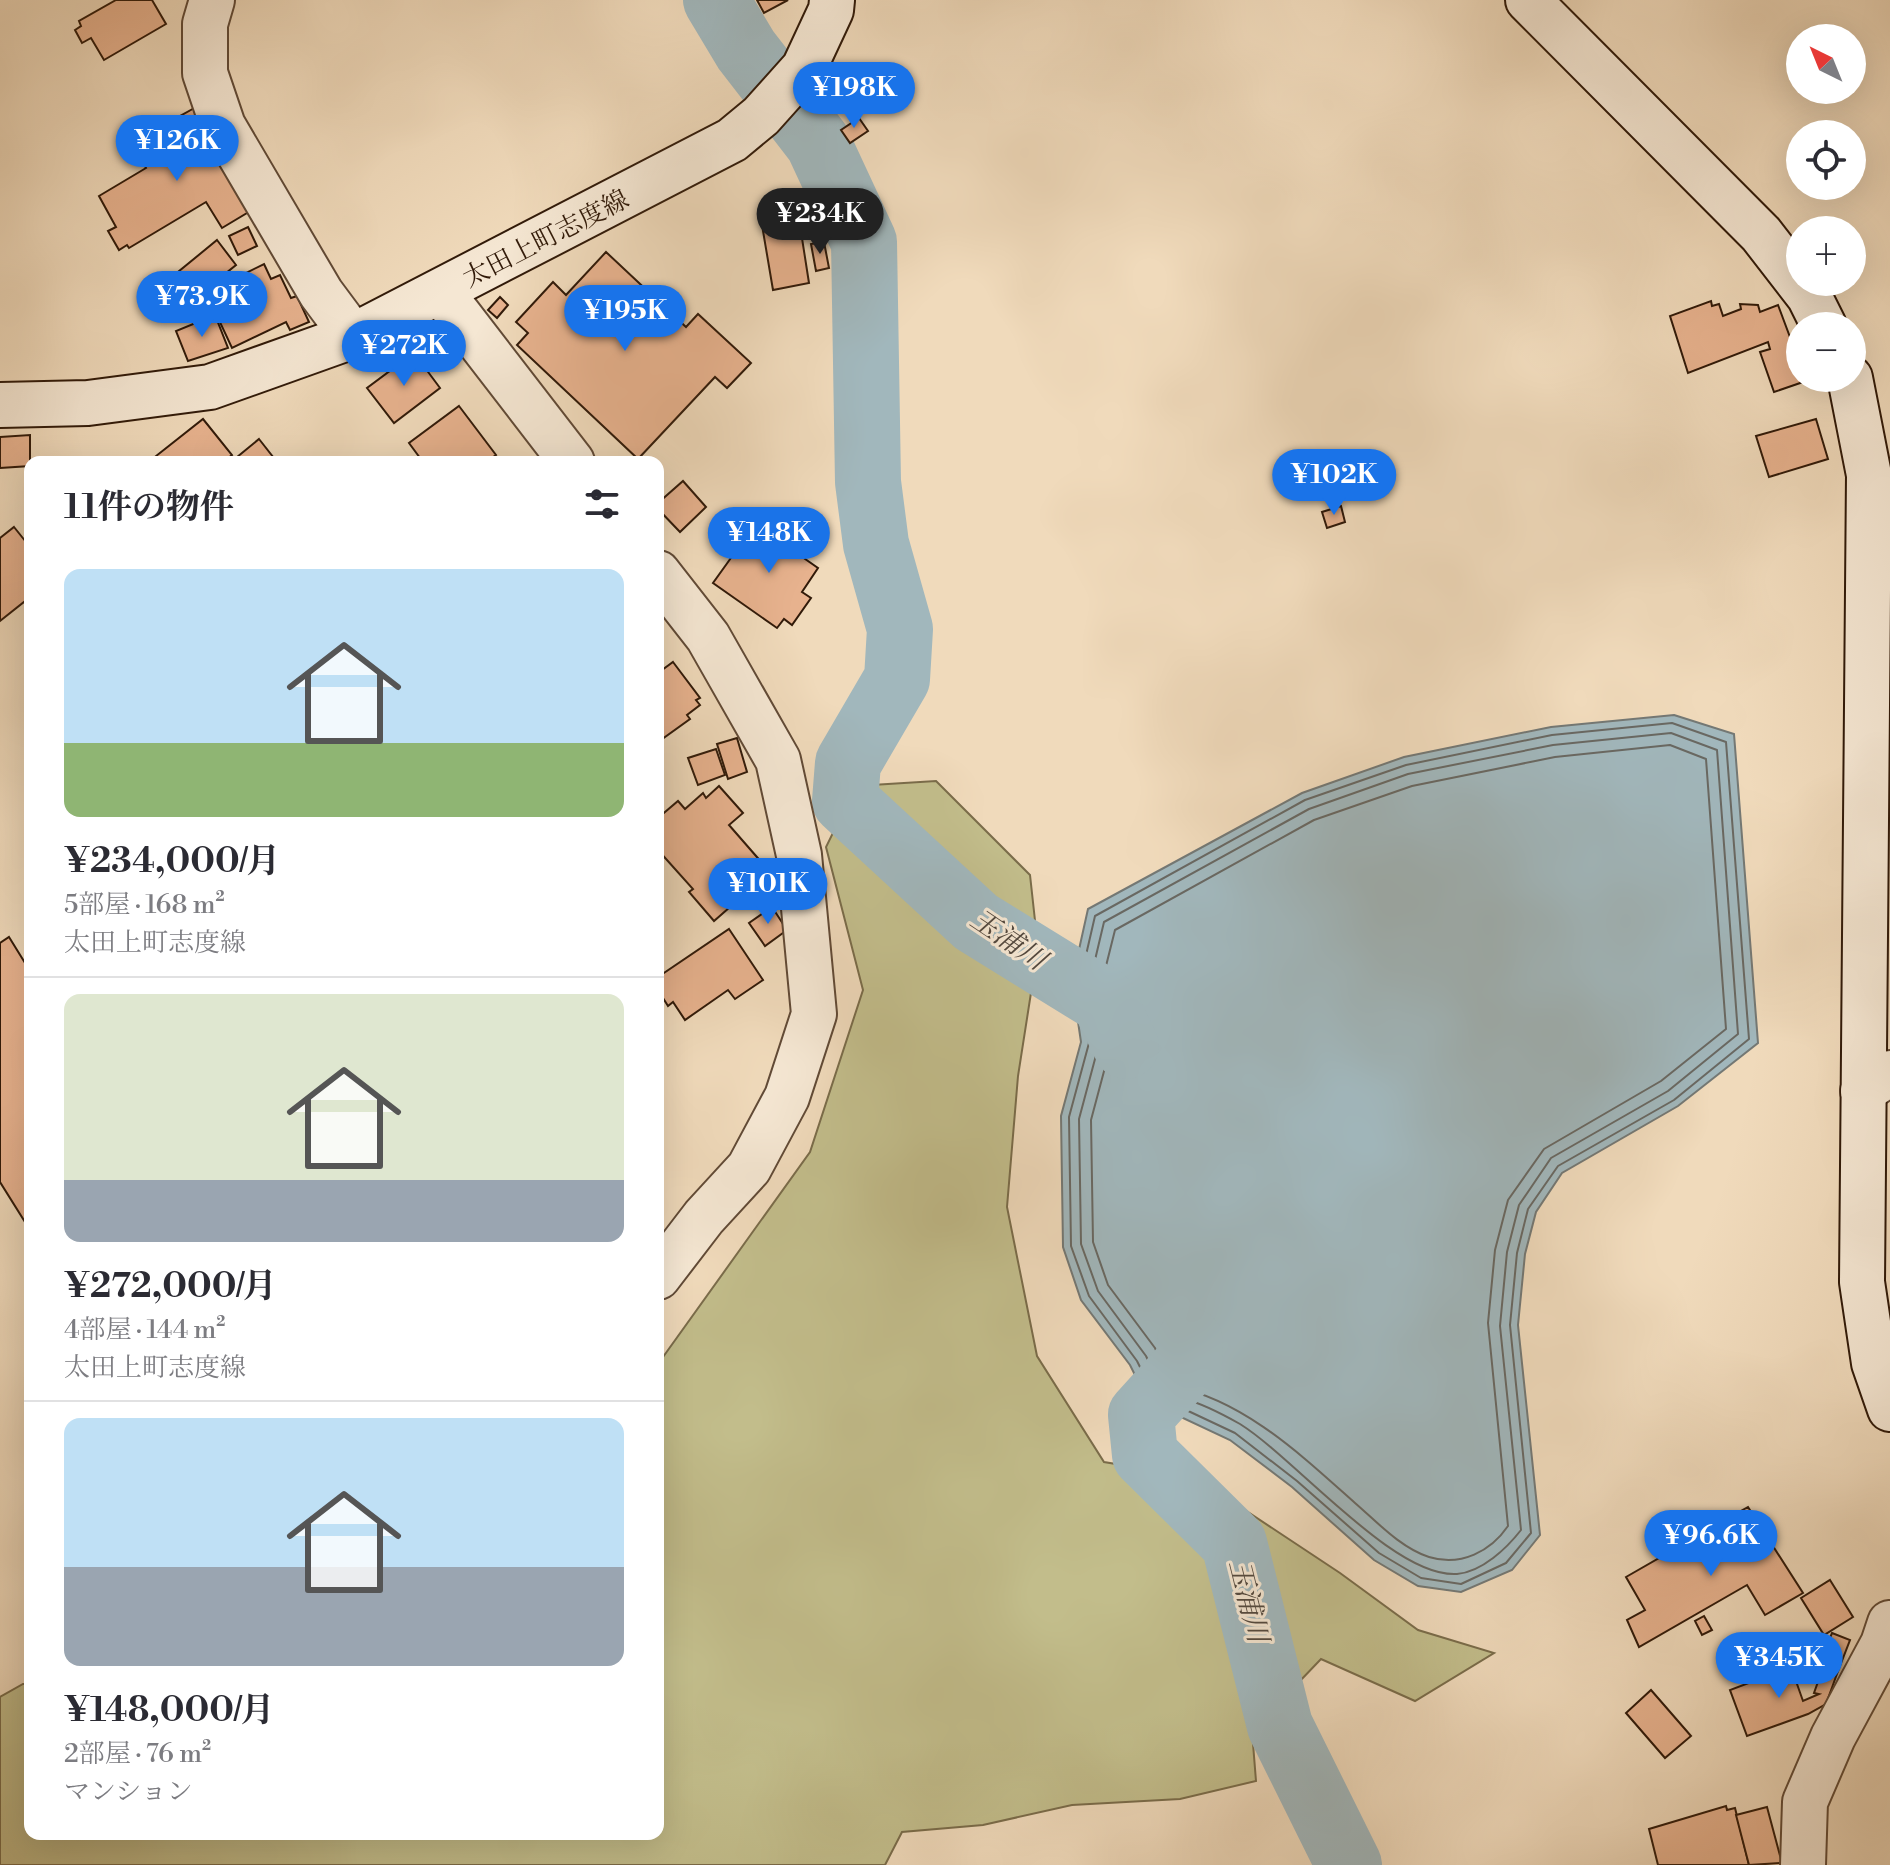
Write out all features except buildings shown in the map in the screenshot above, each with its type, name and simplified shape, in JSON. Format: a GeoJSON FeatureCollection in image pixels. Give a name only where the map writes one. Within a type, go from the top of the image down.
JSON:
{"type":"FeatureCollection","features":[{"type":"Feature","properties":{"kind":"street"},"geometry":{"type":"LineString","coordinates":[[212,0],[205,24],[205,73],[223,126],[321,293],[353,336]]}},
{"type":"Feature","properties":{"kind":"street","name":"太田上町志度線"},"geometry":{"type":"LineString","coordinates":[[0,405],[88,403],[210,387],[353,336],[732,140],[761,116],[804,68],[831,10],[832,0]]}},
{"type":"Feature","properties":{"kind":"street"},"geometry":{"type":"LineString","coordinates":[[1528,0],[1761,234],[1809,296],[1817,312]]}},
{"type":"Feature","properties":{"kind":"street"},"geometry":{"type":"LineString","coordinates":[[441,292],[567,456]]}},
{"type":"Feature","properties":{"kind":"street"},"geometry":{"type":"LineString","coordinates":[[1853,392],[1869,475],[1880,639],[1877,1082],[1862,1282],[1874,1363],[1890,1409]]}},
{"type":"Feature","properties":{"kind":"street"},"geometry":{"type":"LineString","coordinates":[[664,581],[708,637],[778,760],[799,855],[814,1014],[787,1097],[749,1168],[704,1217],[664,1269]]}},
{"type":"Feature","properties":{"kind":"street"},"geometry":{"type":"LineString","coordinates":[[1803,1865],[1805,1802],[1833,1737],[1883,1644],[1890,1623]]}},
{"type":"Feature","properties":{"kind":"shaded area"},"geometry":{"type":"Polygon","coordinates":[[[936,781],[1030,875],[1038,948],[1018,1076],[1007,1207],[1037,1356],[1104,1462],[1195,1477],[1340,1573],[1418,1630],[1494,1653],[1415,1701],[1321,1659],[1252,1731],[1256,1781],[1180,1799],[1072,1805],[983,1825],[902,1832],[885,1865],[0,1865],[0,1697],[23,1684],[24,1840],[664,1840],[664,1356],[810,1152],[863,990],[826,847],[856,786],[936,781]]]}},
{"type":"Feature","properties":{"kind":"water"},"geometry":{"type":"Polygon","coordinates":[[[1674,715],[1734,734],[1758,1043],[1678,1106],[1562,1173],[1536,1212],[1525,1254],[1518,1325],[1540,1535],[1512,1570],[1461,1592],[1418,1586],[1374,1560],[1292,1487],[1230,1440],[1181,1417],[1141,1415],[1140,1385],[1130,1365],[1081,1300],[1063,1247],[1061,1116],[1081,1042],[1072,981],[1088,909],[1302,793],[1404,757],[1551,727],[1674,715]]]}},
{"type":"Feature","properties":{"kind":"waterway","name":"玉浦川"},"geometry":{"type":"LineString","coordinates":[[716,0],[746,50],[818,143],[864,242],[868,482],[876,544],[900,629],[897,679],[848,763],[845,801],[976,922],[1104,1001],[1126,1046]]}},
{"type":"Feature","properties":{"kind":"waterway","name":"玉浦川"},"geometry":{"type":"LineString","coordinates":[[1190,1341],[1189,1362],[1141,1415],[1145,1455],[1234,1543],[1280,1726],[1349,1865]]}}]}
